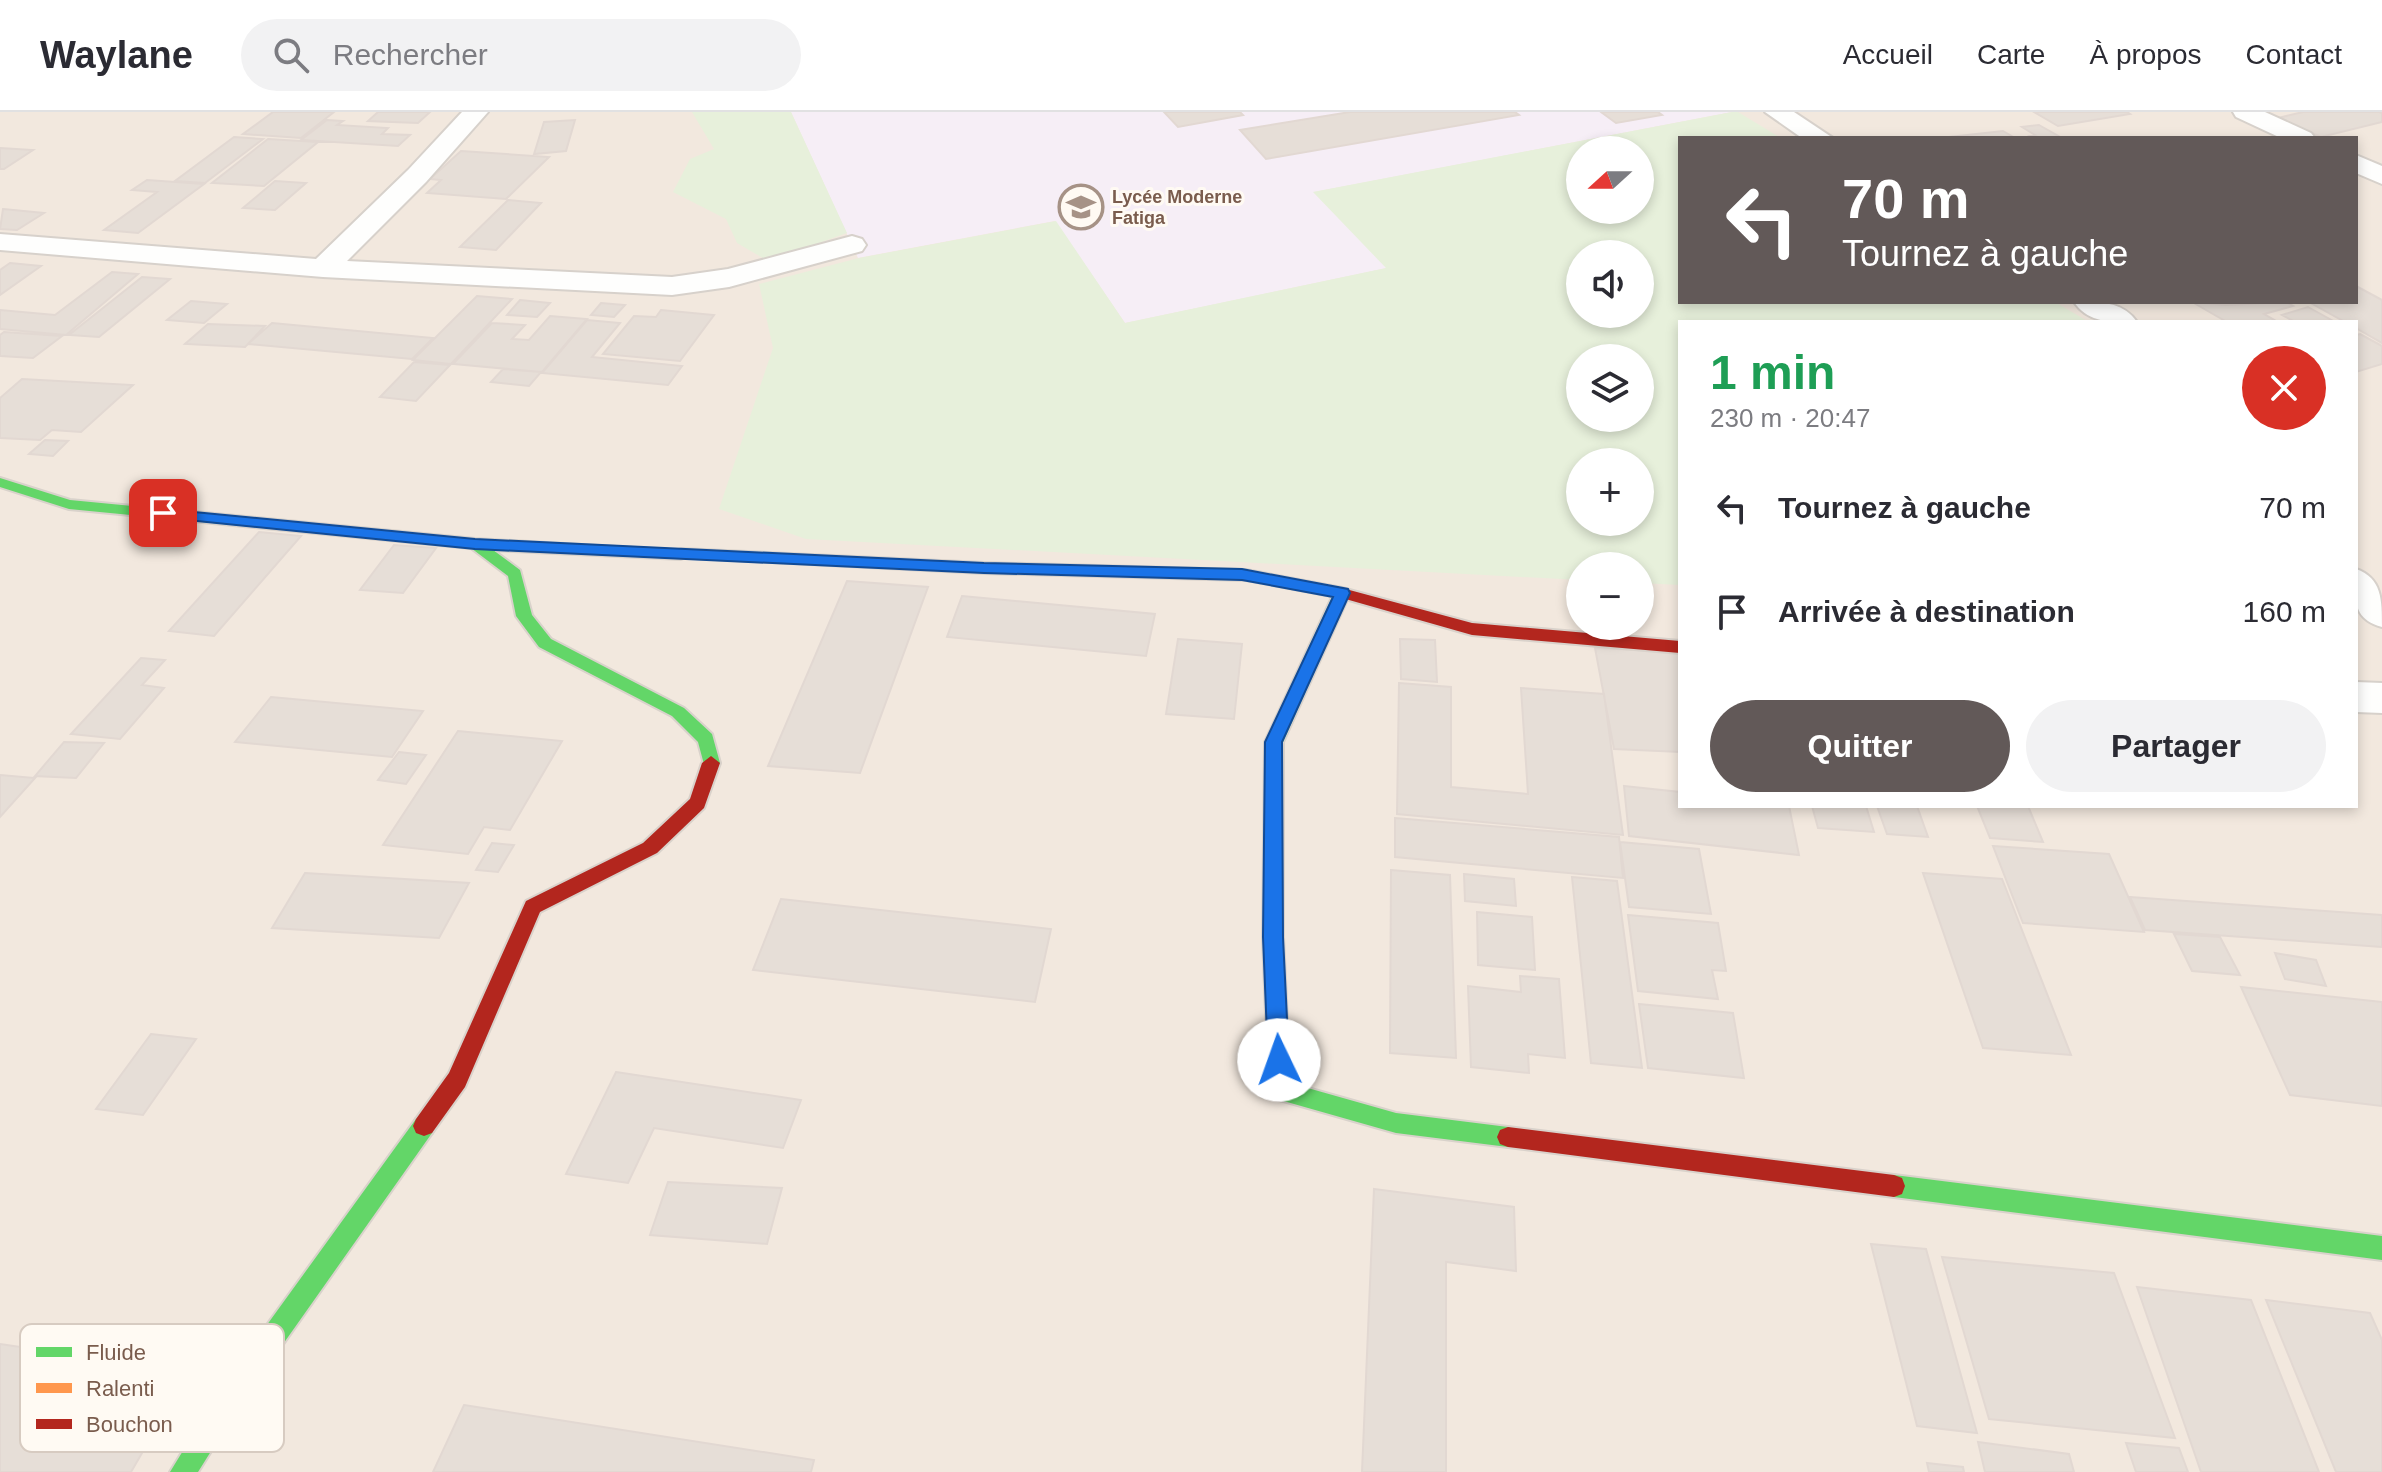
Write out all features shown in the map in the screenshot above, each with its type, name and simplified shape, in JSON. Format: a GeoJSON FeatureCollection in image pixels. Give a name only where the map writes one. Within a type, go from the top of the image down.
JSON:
{"type":"FeatureCollection","features":[{"type":"Feature","properties":{"kind":"street"},"geometry":{"type":"LineString","coordinates":[[323,268],[417,176],[476,112]]}},
{"type":"Feature","properties":{"kind":"street"},"geometry":{"type":"LineString","coordinates":[[1777,112],[1817,136]]}},
{"type":"Feature","properties":{"kind":"street"},"geometry":{"type":"LineString","coordinates":[[2245,112],[2298,136]]}},
{"type":"Feature","properties":{"kind":"street"},"geometry":{"type":"LineString","coordinates":[[2358,164],[2382,176]]}},
{"type":"Feature","properties":{"kind":"street"},"geometry":{"type":"LineString","coordinates":[[0,242],[323,268],[672,286],[729,278],[852,245]]}},
{"type":"Feature","properties":{"kind":"street"},"geometry":{"type":"LineString","coordinates":[[2092,304],[2119,320]]}},
{"type":"Feature","properties":{"kind":"street"},"geometry":{"type":"LineString","coordinates":[[0,482],[69,504],[475,544],[968,567],[1242,574],[1342,593],[1472,629],[1678,647]]}},
{"type":"Feature","properties":{"kind":"street"},"geometry":{"type":"LineString","coordinates":[[282,1324],[457,1080],[533,907],[650,848],[698,803],[712,767],[706,739],[678,712],[545,643],[524,616],[515,574],[475,544]]}},
{"type":"Feature","properties":{"kind":"street"},"geometry":{"type":"LineString","coordinates":[[2358,579],[2382,557]]}},
{"type":"Feature","properties":{"kind":"street"},"geometry":{"type":"LineString","coordinates":[[2358,584],[2382,614]]}},
{"type":"Feature","properties":{"kind":"street"},"geometry":{"type":"LineString","coordinates":[[1342,593],[1274,742],[1273,937],[1280,1090],[1396,1123],[2382,1248]]}},
{"type":"Feature","properties":{"kind":"street"},"geometry":{"type":"LineString","coordinates":[[2358,697],[2382,698]]}},
{"type":"Feature","properties":{"kind":"street"},"geometry":{"type":"LineString","coordinates":[[183,1472],[196,1452]]}},
{"type":"Feature","properties":{"kind":"shaded area"},"geometry":{"type":"Polygon","coordinates":[[[0,112],[2382,112],[2382,1472],[0,1472],[0,112]]]}},
{"type":"Feature","properties":{"kind":"shaded area","name":"Lycée Moderne Fatiga"},"geometry":{"type":"Polygon","coordinates":[[[791,112],[1732,112],[1607,136],[1566,136],[1566,144],[1314,192],[1387,268],[1125,323],[1055,221],[858,258],[791,112]]]}},
{"type":"Feature","properties":{"kind":"green space"},"geometry":{"type":"Polygon","coordinates":[[[692,112],[791,112],[847,233],[768,261],[737,243],[726,219],[673,192],[690,159],[714,149],[692,112]]]}},
{"type":"Feature","properties":{"kind":"green space"},"geometry":{"type":"Polygon","coordinates":[[[1732,112],[1738,112],[1778,136],[1678,136],[1678,304],[2058,304],[2086,320],[1678,320],[1678,585],[1654,584],[1654,552],[1566,552],[1566,579],[806,539],[719,509],[773,348],[759,284],[859,258],[1056,221],[1125,323],[1386,268],[1313,192],[1566,144],[1566,224],[1654,224],[1654,136],[1606,136],[1732,112]]]}},
{"type":"Feature","properties":{"kind":"building"},"geometry":{"type":"Polygon","coordinates":[[[273,112],[334,112],[301,138],[243,134],[273,112]]]}},
{"type":"Feature","properties":{"kind":"building"},"geometry":{"type":"Polygon","coordinates":[[[378,112],[430,112],[418,123],[368,121],[378,112]]]}},
{"type":"Feature","properties":{"kind":"building"},"geometry":{"type":"Polygon","coordinates":[[[1164,112],[1240,112],[1243,115],[1178,127],[1164,112]]]}},
{"type":"Feature","properties":{"kind":"building"},"geometry":{"type":"Polygon","coordinates":[[[1350,112],[1515,112],[1519,115],[1266,159],[1240,130],[1350,112]]]}},
{"type":"Feature","properties":{"kind":"building"},"geometry":{"type":"Polygon","coordinates":[[[1601,112],[1658,112],[1662,115],[1616,123],[1601,112]]]}},
{"type":"Feature","properties":{"kind":"building"},"geometry":{"type":"Polygon","coordinates":[[[2034,112],[2127,112],[2130,114],[2058,126],[2034,112]]]}},
{"type":"Feature","properties":{"kind":"building"},"geometry":{"type":"Polygon","coordinates":[[[2303,112],[2382,113],[2382,122],[2325,136],[2278,118],[2303,112]]]}},
{"type":"Feature","properties":{"kind":"building"},"geometry":{"type":"Polygon","coordinates":[[[327,120],[343,121],[337,125],[388,128],[382,134],[410,135],[398,146],[301,140],[327,120]]]}},
{"type":"Feature","properties":{"kind":"building"},"geometry":{"type":"Polygon","coordinates":[[[575,120],[566,151],[534,154],[544,122],[575,120]]]}},
{"type":"Feature","properties":{"kind":"building"},"geometry":{"type":"Polygon","coordinates":[[[2039,125],[2058,136],[2030,136],[2035,135],[2022,127],[2039,125]]]}},
{"type":"Feature","properties":{"kind":"building"},"geometry":{"type":"Polygon","coordinates":[[[2003,131],[2012,136],[1958,136],[2003,131]]]}},
{"type":"Feature","properties":{"kind":"building"},"geometry":{"type":"Polygon","coordinates":[[[234,137],[263,139],[205,183],[175,181],[234,137]]]}},
{"type":"Feature","properties":{"kind":"building"},"geometry":{"type":"Polygon","coordinates":[[[268,139],[318,142],[264,186],[212,183],[268,139]]]}},
{"type":"Feature","properties":{"kind":"building"},"geometry":{"type":"Polygon","coordinates":[[[0,148],[33,150],[0,169],[0,148]]]}},
{"type":"Feature","properties":{"kind":"building"},"geometry":{"type":"Polygon","coordinates":[[[461,151],[549,157],[506,199],[427,193],[441,180],[430,179],[461,151]]]}},
{"type":"Feature","properties":{"kind":"building"},"geometry":{"type":"Polygon","coordinates":[[[147,180],[204,184],[138,233],[104,230],[157,192],[132,190],[147,180]]]}},
{"type":"Feature","properties":{"kind":"building"},"geometry":{"type":"Polygon","coordinates":[[[275,181],[306,183],[275,210],[243,208],[275,181]]]}},
{"type":"Feature","properties":{"kind":"building"},"geometry":{"type":"Polygon","coordinates":[[[508,200],[541,203],[496,250],[460,247],[508,200]]]}},
{"type":"Feature","properties":{"kind":"building"},"geometry":{"type":"Polygon","coordinates":[[[3,209],[44,213],[17,230],[0,229],[3,209]]]}},
{"type":"Feature","properties":{"kind":"building"},"geometry":{"type":"Polygon","coordinates":[[[10,263],[41,266],[0,295],[0,270],[10,263]]]}},
{"type":"Feature","properties":{"kind":"building"},"geometry":{"type":"Polygon","coordinates":[[[112,272],[138,274],[66,335],[0,329],[0,310],[55,315],[112,272]]]}},
{"type":"Feature","properties":{"kind":"building"},"geometry":{"type":"Polygon","coordinates":[[[142,277],[170,279],[99,337],[69,335],[142,277]]]}},
{"type":"Feature","properties":{"kind":"building"},"geometry":{"type":"Polygon","coordinates":[[[2358,287],[2382,300],[2382,343],[2358,329],[2358,320],[2341,320],[2313,304],[2358,304],[2358,287]]]}},
{"type":"Feature","properties":{"kind":"building"},"geometry":{"type":"Polygon","coordinates":[[[477,296],[512,299],[451,364],[413,360],[477,296]]]}},
{"type":"Feature","properties":{"kind":"building"},"geometry":{"type":"Polygon","coordinates":[[[520,300],[550,303],[537,317],[507,315],[520,300]]]}},
{"type":"Feature","properties":{"kind":"building"},"geometry":{"type":"Polygon","coordinates":[[[191,301],[227,304],[204,323],[167,320],[191,301]]]}},
{"type":"Feature","properties":{"kind":"building"},"geometry":{"type":"Polygon","coordinates":[[[601,303],[625,305],[614,317],[591,315],[601,303]]]}},
{"type":"Feature","properties":{"kind":"building"},"geometry":{"type":"Polygon","coordinates":[[[2196,304],[2293,306],[2264,314],[2274,320],[2224,320],[2196,304]]]}},
{"type":"Feature","properties":{"kind":"building"},"geometry":{"type":"Polygon","coordinates":[[[2308,307],[2331,320],[2291,320],[2282,315],[2308,307]]]}},
{"type":"Feature","properties":{"kind":"building"},"geometry":{"type":"Polygon","coordinates":[[[661,310],[714,315],[680,361],[603,354],[634,316],[656,317],[661,310]]]}},
{"type":"Feature","properties":{"kind":"building"},"geometry":{"type":"Polygon","coordinates":[[[550,316],[587,319],[542,372],[453,364],[492,323],[525,325],[512,339],[529,340],[550,316]]]}},
{"type":"Feature","properties":{"kind":"building"},"geometry":{"type":"Polygon","coordinates":[[[587,320],[620,323],[592,357],[682,366],[668,385],[542,373],[587,320]]]}},
{"type":"Feature","properties":{"kind":"building"},"geometry":{"type":"Polygon","coordinates":[[[272,323],[433,338],[412,359],[248,344],[272,323]]]}},
{"type":"Feature","properties":{"kind":"building"},"geometry":{"type":"Polygon","coordinates":[[[208,324],[265,326],[245,347],[185,344],[208,324]]]}},
{"type":"Feature","properties":{"kind":"building"},"geometry":{"type":"Polygon","coordinates":[[[4,332],[62,336],[33,358],[0,356],[0,335],[4,332]]]}},
{"type":"Feature","properties":{"kind":"building"},"geometry":{"type":"Polygon","coordinates":[[[2358,334],[2382,346],[2382,364],[2358,371],[2358,334]]]}},
{"type":"Feature","properties":{"kind":"building"},"geometry":{"type":"Polygon","coordinates":[[[414,362],[450,365],[416,401],[380,397],[414,362]]]}},
{"type":"Feature","properties":{"kind":"building"},"geometry":{"type":"Polygon","coordinates":[[[503,369],[541,372],[529,386],[491,382],[503,369]]]}},
{"type":"Feature","properties":{"kind":"building"},"geometry":{"type":"Polygon","coordinates":[[[22,379],[133,385],[81,432],[52,430],[40,440],[0,438],[0,398],[22,379]]]}},
{"type":"Feature","properties":{"kind":"building"},"geometry":{"type":"Polygon","coordinates":[[[45,440],[68,441],[53,456],[29,454],[45,440]]]}},
{"type":"Feature","properties":{"kind":"building"},"geometry":{"type":"Polygon","coordinates":[[[259,532],[301,536],[214,636],[169,631],[259,532]]]}},
{"type":"Feature","properties":{"kind":"building"},"geometry":{"type":"Polygon","coordinates":[[[394,545],[436,548],[403,593],[360,590],[394,545]]]}},
{"type":"Feature","properties":{"kind":"building"},"geometry":{"type":"Polygon","coordinates":[[[847,581],[928,587],[860,773],[768,766],[847,581]]]}},
{"type":"Feature","properties":{"kind":"building"},"geometry":{"type":"Polygon","coordinates":[[[962,596],[1155,614],[1146,656],[947,637],[962,596]]]}},
{"type":"Feature","properties":{"kind":"building"},"geometry":{"type":"Polygon","coordinates":[[[1178,639],[1242,644],[1234,719],[1166,714],[1178,639]]]}},
{"type":"Feature","properties":{"kind":"building"},"geometry":{"type":"Polygon","coordinates":[[[1400,639],[1435,640],[1437,682],[1401,679],[1400,639]]]}},
{"type":"Feature","properties":{"kind":"building"},"geometry":{"type":"Polygon","coordinates":[[[1595,648],[1678,652],[1678,752],[1614,749],[1595,648]]]}},
{"type":"Feature","properties":{"kind":"building"},"geometry":{"type":"Polygon","coordinates":[[[141,658],[165,660],[142,685],[164,688],[120,739],[71,734],[141,658]]]}},
{"type":"Feature","properties":{"kind":"building"},"geometry":{"type":"Polygon","coordinates":[[[1399,683],[1451,687],[1451,787],[1528,794],[1521,688],[1604,694],[1623,835],[1397,814],[1399,683]]]}},
{"type":"Feature","properties":{"kind":"building"},"geometry":{"type":"Polygon","coordinates":[[[271,697],[423,711],[392,757],[235,742],[271,697]]]}},
{"type":"Feature","properties":{"kind":"building"},"geometry":{"type":"Polygon","coordinates":[[[458,731],[562,741],[510,830],[484,827],[468,854],[383,845],[458,731]]]}},
{"type":"Feature","properties":{"kind":"building"},"geometry":{"type":"Polygon","coordinates":[[[64,742],[104,743],[76,778],[35,776],[64,742]]]}},
{"type":"Feature","properties":{"kind":"building"},"geometry":{"type":"Polygon","coordinates":[[[399,752],[426,755],[406,784],[378,780],[399,752]]]}},
{"type":"Feature","properties":{"kind":"building"},"geometry":{"type":"Polygon","coordinates":[[[0,775],[35,778],[0,817],[0,775]]]}},
{"type":"Feature","properties":{"kind":"building"},"geometry":{"type":"Polygon","coordinates":[[[1624,786],[1678,792],[1678,808],[1789,808],[1799,855],[1629,836],[1624,786]]]}},
{"type":"Feature","properties":{"kind":"building"},"geometry":{"type":"Polygon","coordinates":[[[1813,808],[1867,808],[1874,832],[1818,828],[1813,808]]]}},
{"type":"Feature","properties":{"kind":"building"},"geometry":{"type":"Polygon","coordinates":[[[1878,808],[1918,808],[1928,837],[1887,834],[1878,808]]]}},
{"type":"Feature","properties":{"kind":"building"},"geometry":{"type":"Polygon","coordinates":[[[1978,808],[2029,808],[2043,842],[1990,838],[1978,808]]]}},
{"type":"Feature","properties":{"kind":"building"},"geometry":{"type":"Polygon","coordinates":[[[1395,818],[1619,837],[1623,878],[1395,857],[1395,818]]]}},
{"type":"Feature","properties":{"kind":"building"},"geometry":{"type":"Polygon","coordinates":[[[1620,842],[1699,849],[1711,914],[1629,907],[1620,842]]]}},
{"type":"Feature","properties":{"kind":"building"},"geometry":{"type":"Polygon","coordinates":[[[492,843],[514,845],[498,872],[476,870],[492,843]]]}},
{"type":"Feature","properties":{"kind":"building"},"geometry":{"type":"Polygon","coordinates":[[[1993,846],[2109,854],[2144,932],[2023,923],[1993,846]]]}},
{"type":"Feature","properties":{"kind":"building"},"geometry":{"type":"Polygon","coordinates":[[[1391,870],[1450,875],[1456,1058],[1390,1053],[1391,870]]]}},
{"type":"Feature","properties":{"kind":"building"},"geometry":{"type":"Polygon","coordinates":[[[305,873],[469,883],[439,938],[272,928],[305,873]]]}},
{"type":"Feature","properties":{"kind":"building"},"geometry":{"type":"Polygon","coordinates":[[[1923,873],[2002,879],[2071,1055],[1983,1048],[1923,873]]]}},
{"type":"Feature","properties":{"kind":"building"},"geometry":{"type":"Polygon","coordinates":[[[1464,874],[1514,879],[1516,906],[1465,901],[1464,874]]]}},
{"type":"Feature","properties":{"kind":"building"},"geometry":{"type":"Polygon","coordinates":[[[1572,877],[1617,881],[1642,1068],[1591,1063],[1572,877]]]}},
{"type":"Feature","properties":{"kind":"building"},"geometry":{"type":"Polygon","coordinates":[[[2130,897],[2382,915],[2382,947],[2145,930],[2130,897]]]}},
{"type":"Feature","properties":{"kind":"building"},"geometry":{"type":"Polygon","coordinates":[[[781,899],[1051,929],[1035,1002],[753,970],[781,899]]]}},
{"type":"Feature","properties":{"kind":"building"},"geometry":{"type":"Polygon","coordinates":[[[1477,912],[1532,917],[1535,970],[1478,965],[1477,912]]]}},
{"type":"Feature","properties":{"kind":"building"},"geometry":{"type":"Polygon","coordinates":[[[1628,915],[1718,923],[1726,971],[1712,970],[1718,999],[1638,991],[1628,915]]]}},
{"type":"Feature","properties":{"kind":"building"},"geometry":{"type":"Polygon","coordinates":[[[2174,934],[2220,937],[2240,975],[2192,971],[2174,934]]]}},
{"type":"Feature","properties":{"kind":"building"},"geometry":{"type":"Polygon","coordinates":[[[2275,953],[2316,960],[2326,986],[2285,979],[2275,953]]]}},
{"type":"Feature","properties":{"kind":"building"},"geometry":{"type":"Polygon","coordinates":[[[1520,976],[1559,979],[1565,1058],[1528,1054],[1529,1073],[1471,1067],[1468,986],[1521,992],[1520,976]]]}},
{"type":"Feature","properties":{"kind":"building"},"geometry":{"type":"Polygon","coordinates":[[[2241,987],[2382,1002],[2382,1106],[2290,1095],[2241,987]]]}},
{"type":"Feature","properties":{"kind":"building"},"geometry":{"type":"Polygon","coordinates":[[[1639,1004],[1733,1013],[1744,1078],[1648,1068],[1639,1004]]]}},
{"type":"Feature","properties":{"kind":"building"},"geometry":{"type":"Polygon","coordinates":[[[151,1034],[196,1039],[143,1115],[96,1109],[151,1034]]]}},
{"type":"Feature","properties":{"kind":"building"},"geometry":{"type":"Polygon","coordinates":[[[616,1072],[801,1100],[783,1148],[654,1128],[628,1183],[566,1174],[616,1072]]]}},
{"type":"Feature","properties":{"kind":"building"},"geometry":{"type":"Polygon","coordinates":[[[668,1182],[782,1188],[767,1244],[650,1235],[668,1182]]]}},
{"type":"Feature","properties":{"kind":"building"},"geometry":{"type":"Polygon","coordinates":[[[1374,1189],[1514,1207],[1516,1271],[1446,1262],[1446,1472],[1362,1472],[1374,1189]]]}},
{"type":"Feature","properties":{"kind":"building"},"geometry":{"type":"Polygon","coordinates":[[[1871,1244],[1926,1249],[1977,1433],[1917,1426],[1871,1244]]]}},
{"type":"Feature","properties":{"kind":"building"},"geometry":{"type":"Polygon","coordinates":[[[1942,1257],[2114,1273],[2175,1438],[1989,1419],[1942,1257]]]}},
{"type":"Feature","properties":{"kind":"building"},"geometry":{"type":"Polygon","coordinates":[[[2137,1287],[2251,1300],[2319,1472],[2201,1472],[2137,1287]]]}},
{"type":"Feature","properties":{"kind":"building"},"geometry":{"type":"Polygon","coordinates":[[[2266,1300],[2370,1313],[2382,1340],[2382,1472],[2336,1472],[2266,1300]]]}},
{"type":"Feature","properties":{"kind":"building"},"geometry":{"type":"Polygon","coordinates":[[[0,1344],[20,1347],[20,1452],[143,1452],[131,1472],[0,1472],[0,1344]]]}},
{"type":"Feature","properties":{"kind":"building"},"geometry":{"type":"Polygon","coordinates":[[[464,1405],[814,1460],[811,1472],[433,1472],[464,1405]]]}},
{"type":"Feature","properties":{"kind":"building"},"geometry":{"type":"Polygon","coordinates":[[[1978,1442],[2069,1454],[2074,1472],[1985,1472],[1978,1442]]]}},
{"type":"Feature","properties":{"kind":"building"},"geometry":{"type":"Polygon","coordinates":[[[2126,1443],[2179,1448],[2188,1472],[2136,1472],[2126,1443]]]}},
{"type":"Feature","properties":{"kind":"building"},"geometry":{"type":"Polygon","coordinates":[[[1927,1463],[1963,1467],[1964,1472],[1929,1472],[1927,1463]]]}},
{"type":"Feature","properties":{"kind":"traffic: fast"},"geometry":{"type":"LineString","coordinates":[[0,482],[69,504],[475,544],[681,554]]}},
{"type":"Feature","properties":{"kind":"traffic: fast"},"geometry":{"type":"LineString","coordinates":[[475,544],[515,574],[524,616],[545,643],[678,712],[706,739],[711,763]]}},
{"type":"Feature","properties":{"kind":"traffic: fast"},"geometry":{"type":"LineString","coordinates":[[1342,593],[1274,742],[1273,937],[1280,1090],[1396,1123],[1508,1137]]}},
{"type":"Feature","properties":{"kind":"traffic: fast"},"geometry":{"type":"LineString","coordinates":[[282,1324],[424,1126]]}},
{"type":"Feature","properties":{"kind":"traffic: fast"},"geometry":{"type":"LineString","coordinates":[[1894,1186],[2382,1248]]}},
{"type":"Feature","properties":{"kind":"traffic: fast"},"geometry":{"type":"LineString","coordinates":[[183,1472],[196,1452]]}},
{"type":"Feature","properties":{"kind":"traffic: slow"},"geometry":{"type":"LineString","coordinates":[[681,554],[984,568],[1246,575]]}},
{"type":"Feature","properties":{"kind":"traffic: jam"},"geometry":{"type":"LineString","coordinates":[[1246,575],[1342,593],[1472,629],[1678,647]]}},
{"type":"Feature","properties":{"kind":"traffic: jam"},"geometry":{"type":"LineString","coordinates":[[424,1126],[457,1080],[533,907],[650,848],[698,803],[711,763]]}},
{"type":"Feature","properties":{"kind":"traffic: jam"},"geometry":{"type":"LineString","coordinates":[[1508,1137],[1894,1186]]}},
{"type":"Feature","properties":{"kind":"place","name":"Lycée Moderne Fatiga"},"geometry":{"type":"Point","coordinates":[1081,207]}},
{"type":"Feature","properties":{"kind":"route"},"geometry":{"type":"LineString","coordinates":[[163,513],[475,544],[984,568],[1242,574],[1342,593],[1274,742],[1273,937],[1279,1060]]}}]}
